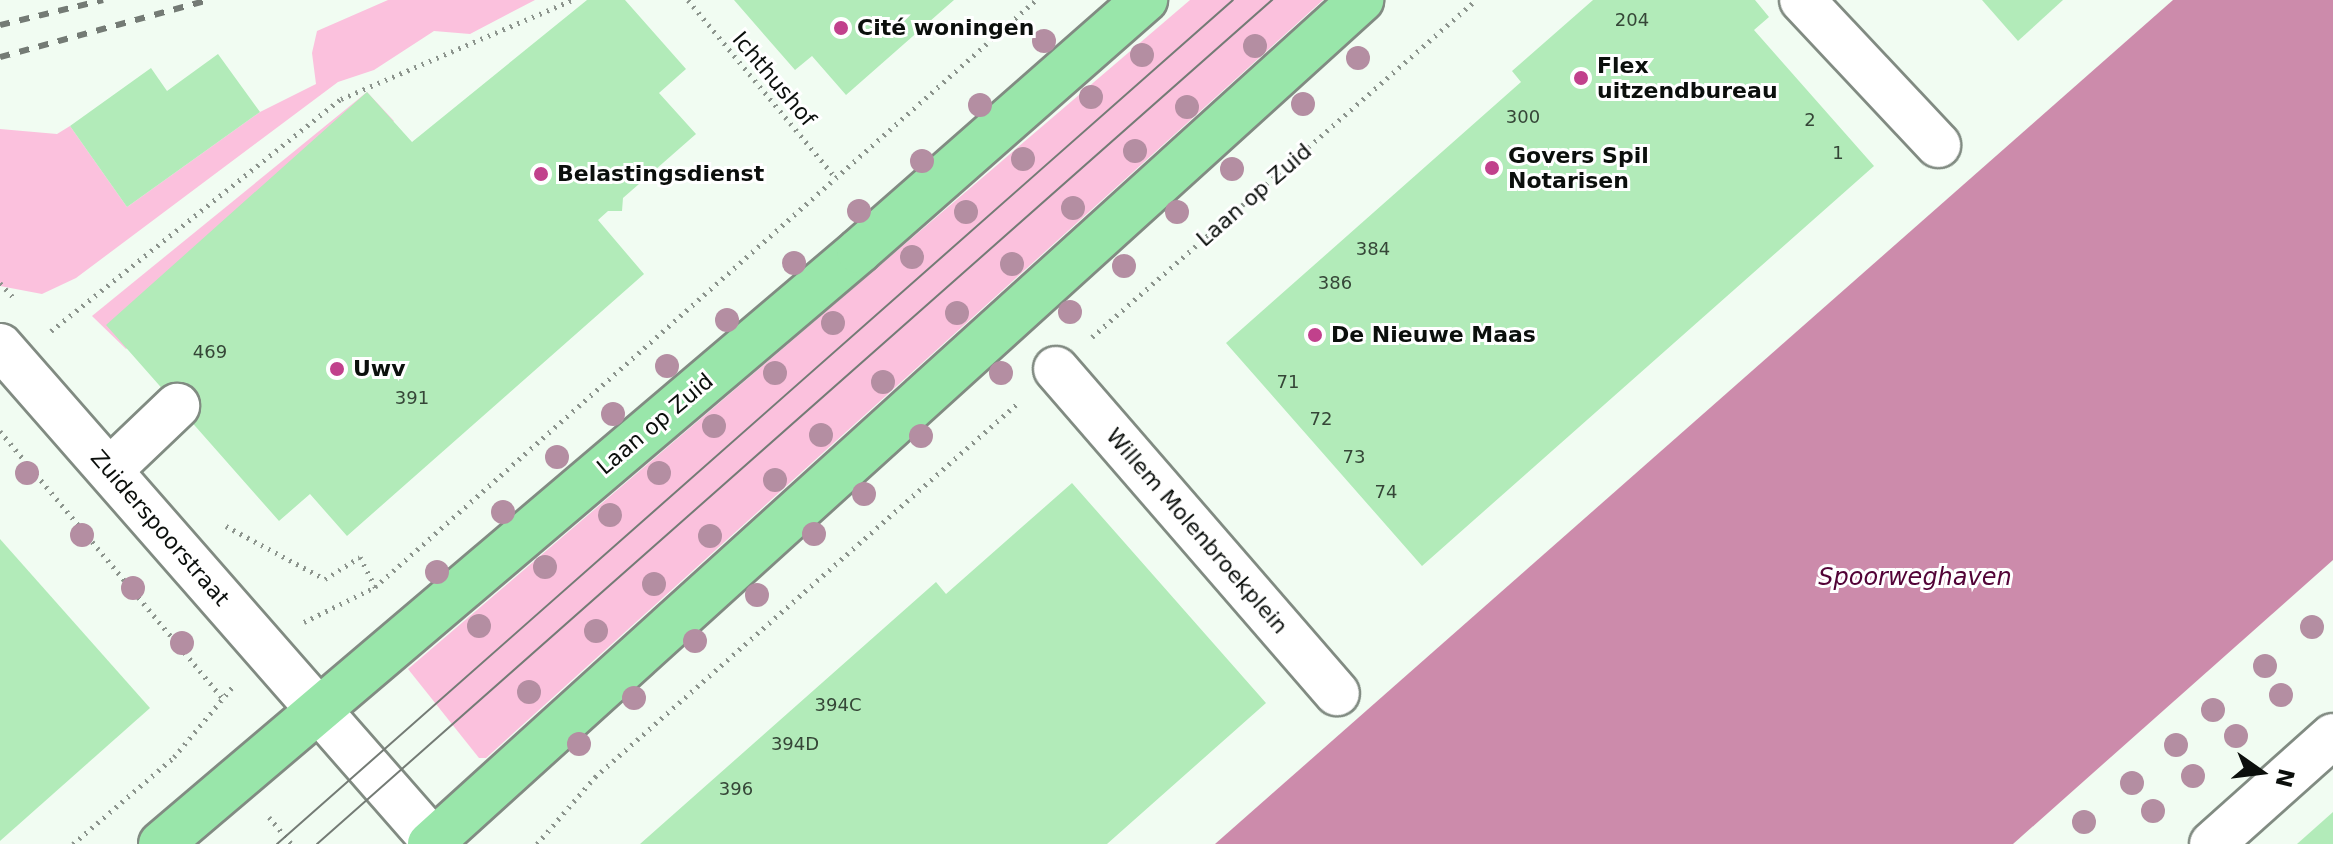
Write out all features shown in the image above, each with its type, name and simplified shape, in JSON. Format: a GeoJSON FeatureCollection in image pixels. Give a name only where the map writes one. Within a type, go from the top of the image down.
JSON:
{"type":"FeatureCollection","features":[{"type":"Feature","properties":{"kind":"main road","name":"Laan op Zuid"},"geometry":{"type":"LineString","coordinates":[[161,844],[859,251],[1145,0]]}},
{"type":"Feature","properties":{"kind":"main road"},"geometry":{"type":"LineString","coordinates":[[433,843],[1361,0]]}},
{"type":"Feature","properties":{"kind":"street"},"geometry":{"type":"LineString","coordinates":[[1802,0],[1938,145]]}},
{"type":"Feature","properties":{"kind":"street","name":"Zuiderspoorstraat"},"geometry":{"type":"LineString","coordinates":[[0,346],[433,843]]}},
{"type":"Feature","properties":{"kind":"street","name":"Willem Molenbroekplein"},"geometry":{"type":"LineString","coordinates":[[1056,369],[1337,693]]}},
{"type":"Feature","properties":{"kind":"street"},"geometry":{"type":"LineString","coordinates":[[110,470],[177,406]]}},
{"type":"Feature","properties":{"kind":"street"},"geometry":{"type":"LineString","coordinates":[[2212,844],[2333,736]]}},
{"type":"Feature","properties":{"kind":"path"},"geometry":{"type":"LineString","coordinates":[[58,346],[47,334],[341,99],[572,0]]}},
{"type":"Feature","properties":{"kind":"path","name":"Ichthushof"},"geometry":{"type":"LineString","coordinates":[[688,0],[835,177]]}},
{"type":"Feature","properties":{"kind":"path"},"geometry":{"type":"LineString","coordinates":[[73,844],[174,757],[222,697],[268,652],[300,624],[375,587],[1036,0]]}},
{"type":"Feature","properties":{"kind":"path","name":"Laan op Zuid"},"geometry":{"type":"LineString","coordinates":[[537,844],[595,777],[1476,0]]}},
{"type":"Feature","properties":{"kind":"path"},"geometry":{"type":"LineString","coordinates":[[0,431],[222,697]]}},
{"type":"Feature","properties":{"kind":"path"},"geometry":{"type":"LineString","coordinates":[[222,525],[325,579],[360,557],[375,587]]}},
{"type":"Feature","properties":{"kind":"shaded area"},"geometry":{"type":"Polygon","coordinates":[[[388,0],[535,0],[470,34],[434,31],[374,70],[338,82],[76,278],[42,294],[0,286],[0,129],[57,134],[70,126],[127,207],[260,112],[316,84],[312,53],[317,31],[388,0]]]}},
{"type":"Feature","properties":{"kind":"shaded area"},"geometry":{"type":"Polygon","coordinates":[[[1190,0],[1323,0],[486,758],[479,758],[408,669],[1190,0]]]}},
{"type":"Feature","properties":{"kind":"shaded area"},"geometry":{"type":"Polygon","coordinates":[[[367,92],[394,121],[126,349],[92,316],[367,92]]]}},
{"type":"Feature","properties":{"kind":"water","name":"Spoorweghaven"},"geometry":{"type":"Polygon","coordinates":[[[2173,0],[2333,0],[2333,560],[2013,844],[1215,844],[2173,0]]]}},
{"type":"Feature","properties":{"kind":"building"},"geometry":{"type":"Polygon","coordinates":[[[587,0],[625,0],[686,69],[659,93],[696,134],[623,198],[622,211],[608,211],[598,220],[644,274],[347,536],[310,494],[279,521],[106,325],[367,92],[412,142],[587,0]]]}},
{"type":"Feature","properties":{"kind":"building","name":"Cité woningen"},"geometry":{"type":"Polygon","coordinates":[[[734,0],[954,0],[846,95],[812,56],[795,70],[734,0]]]}},
{"type":"Feature","properties":{"kind":"building"},"geometry":{"type":"Polygon","coordinates":[[[1593,0],[1755,0],[1769,17],[1754,30],[1874,166],[1422,566],[1226,343],[1521,82],[1512,71],[1593,0]]]}},
{"type":"Feature","properties":{"kind":"building"},"geometry":{"type":"Polygon","coordinates":[[[1982,0],[2063,0],[2018,41],[1982,0]]]}},
{"type":"Feature","properties":{"kind":"building"},"geometry":{"type":"Polygon","coordinates":[[[218,54],[260,112],[127,207],[70,126],[151,68],[167,91],[218,54]]]}},
{"type":"Feature","properties":{"kind":"building"},"geometry":{"type":"Polygon","coordinates":[[[1072,483],[1266,703],[1107,844],[640,844],[936,582],[946,594],[1072,483]]]}},
{"type":"Feature","properties":{"kind":"building"},"geometry":{"type":"Polygon","coordinates":[[[0,539],[150,708],[0,841],[0,539]]]}},
{"type":"Feature","properties":{"kind":"building"},"geometry":{"type":"Polygon","coordinates":[[[2333,812],[2333,844],[2297,844],[2333,812]]]}},
{"type":"Feature","properties":{"kind":"tram line"},"geometry":{"type":"LineString","coordinates":[[277,844],[1233,0]]}},
{"type":"Feature","properties":{"kind":"tram line"},"geometry":{"type":"LineString","coordinates":[[317,844],[1272,0]]}},
{"type":"Feature","properties":{"kind":"railway"},"geometry":{"type":"LineString","coordinates":[[0,25],[103,0]]}},
{"type":"Feature","properties":{"kind":"railway"},"geometry":{"type":"LineString","coordinates":[[0,57],[208,0]]}},
{"type":"Feature","properties":{"kind":"place","name":"Cité woningen"},"geometry":{"type":"Point","coordinates":[841,28]}},
{"type":"Feature","properties":{"kind":"place","name":"Flex uitzendbureau"},"geometry":{"type":"Point","coordinates":[1581,78]}},
{"type":"Feature","properties":{"kind":"place","name":"Govers Spil Notarisen"},"geometry":{"type":"Point","coordinates":[1492,168]}},
{"type":"Feature","properties":{"kind":"place","name":"Belastingsdienst"},"geometry":{"type":"Point","coordinates":[541,174]}},
{"type":"Feature","properties":{"kind":"place","name":"De Nieuwe Maas"},"geometry":{"type":"Point","coordinates":[1315,335]}},
{"type":"Feature","properties":{"kind":"place","name":"Uwv"},"geometry":{"type":"Point","coordinates":[337,369]}}]}
